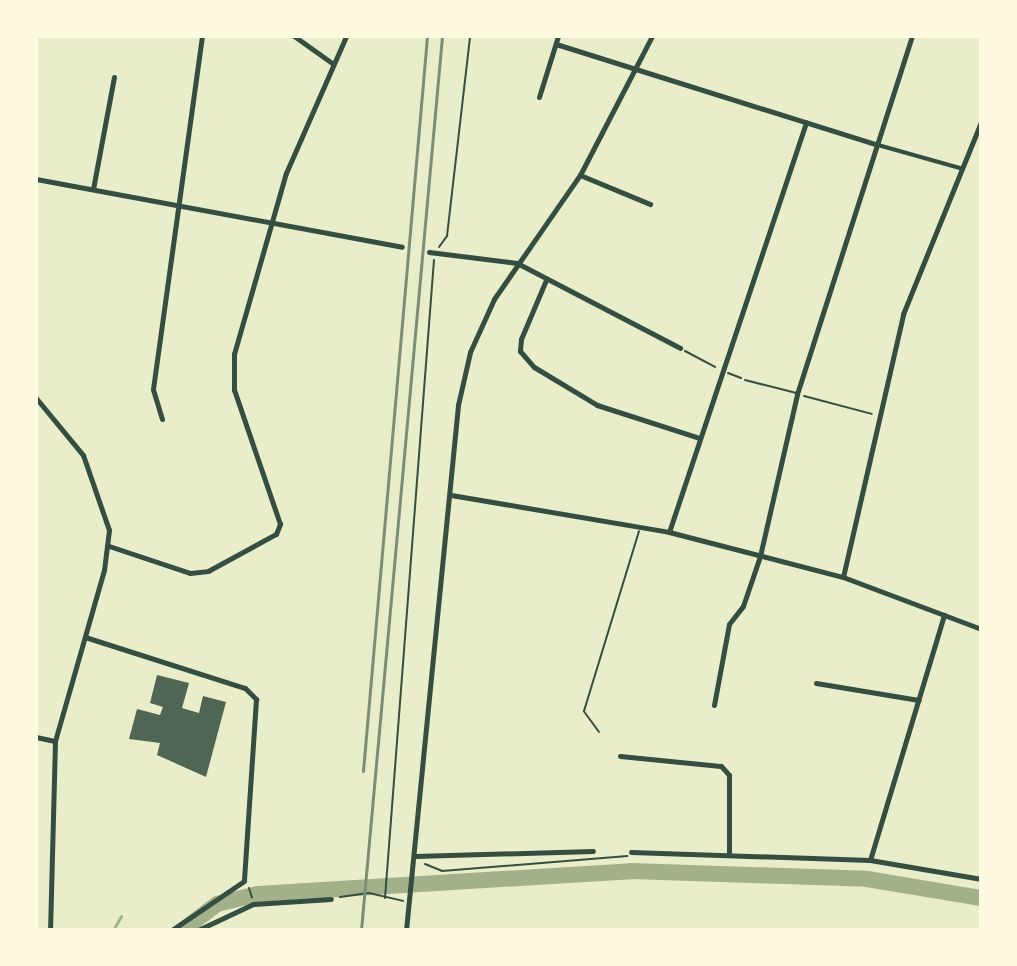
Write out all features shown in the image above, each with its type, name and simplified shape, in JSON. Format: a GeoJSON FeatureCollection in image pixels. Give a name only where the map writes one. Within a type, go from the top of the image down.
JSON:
{"type":"FeatureCollection","features":[{"type":"Feature","properties":{"kind":"street"},"geometry":{"type":"LineString","coordinates":[[162,419],[153,389],[202,36]]}},
{"type":"Feature","properties":{"kind":"street"},"geometry":{"type":"LineString","coordinates":[[294,36],[332,63]]}},
{"type":"Feature","properties":{"kind":"street"},"geometry":{"type":"LineString","coordinates":[[109,546],[190,573],[208,571],[276,534],[280,524],[234,378],[234,354],[286,173],[346,36]]}},
{"type":"Feature","properties":{"kind":"street"},"geometry":{"type":"LineString","coordinates":[[539,97],[558,36]]}},
{"type":"Feature","properties":{"kind":"street"},"geometry":{"type":"LineString","coordinates":[[406,930],[451,495],[470,352],[517,263],[580,175],[639,70],[652,36]]}},
{"type":"Feature","properties":{"kind":"street"},"geometry":{"type":"LineString","coordinates":[[714,705],[729,624],[743,606],[760,556],[797,394],[912,36]]}},
{"type":"Feature","properties":{"kind":"street"},"geometry":{"type":"LineString","coordinates":[[556,44],[960,168]]}},
{"type":"Feature","properties":{"kind":"street"},"geometry":{"type":"LineString","coordinates":[[93,189],[114,77]]}},
{"type":"Feature","properties":{"kind":"street"},"geometry":{"type":"LineString","coordinates":[[669,532],[806,122]]}},
{"type":"Feature","properties":{"kind":"street"},"geometry":{"type":"LineString","coordinates":[[843,577],[877,415],[903,314],[981,122]]}},
{"type":"Feature","properties":{"kind":"street"},"geometry":{"type":"LineString","coordinates":[[580,175],[650,204]]}},
{"type":"Feature","properties":{"kind":"street"},"geometry":{"type":"LineString","coordinates":[[36,179],[402,247]]}},
{"type":"Feature","properties":{"kind":"street"},"geometry":{"type":"LineString","coordinates":[[432,253],[517,263],[680,348]]}},
{"type":"Feature","properties":{"kind":"street"},"geometry":{"type":"LineString","coordinates":[[546,280],[521,339],[520,351],[534,367],[597,405],[700,438]]}},
{"type":"Feature","properties":{"kind":"street"},"geometry":{"type":"LineString","coordinates":[[36,398],[71,436],[99,488],[109,546],[55,741],[50,930]]}},
{"type":"Feature","properties":{"kind":"street"},"geometry":{"type":"LineString","coordinates":[[451,495],[669,532],[843,577],[981,629]]}},
{"type":"Feature","properties":{"kind":"street"},"geometry":{"type":"LineString","coordinates":[[870,860],[944,615]]}},
{"type":"Feature","properties":{"kind":"street"},"geometry":{"type":"LineString","coordinates":[[85,637],[245,688],[256,699],[244,881],[216,896],[172,930]]}},
{"type":"Feature","properties":{"kind":"street"},"geometry":{"type":"LineString","coordinates":[[816,683],[919,700]]}},
{"type":"Feature","properties":{"kind":"street"},"geometry":{"type":"LineString","coordinates":[[36,737],[55,741]]}},
{"type":"Feature","properties":{"kind":"street"},"geometry":{"type":"LineString","coordinates":[[620,756],[721,766],[729,775],[729,852]]}},
{"type":"Feature","properties":{"kind":"street"},"geometry":{"type":"LineString","coordinates":[[415,856],[593,851]]}},
{"type":"Feature","properties":{"kind":"street"},"geometry":{"type":"LineString","coordinates":[[631,852],[729,852],[870,860],[981,879]]}},
{"type":"Feature","properties":{"kind":"street"},"geometry":{"type":"LineString","coordinates":[[198,930],[253,904],[331,899]]}},
{"type":"Feature","properties":{"kind":"lane"},"geometry":{"type":"LineString","coordinates":[[745,380],[797,394]]}},
{"type":"Feature","properties":{"kind":"lane"},"geometry":{"type":"LineString","coordinates":[[599,732],[584,711],[641,526]]}},
{"type":"Feature","properties":{"kind":"path"},"geometry":{"type":"LineString","coordinates":[[385,896],[432,253],[447,236],[470,36]]}},
{"type":"Feature","properties":{"kind":"path"},"geometry":{"type":"LineString","coordinates":[[680,348],[721,371],[745,380]]}},
{"type":"Feature","properties":{"kind":"path"},"geometry":{"type":"LineString","coordinates":[[797,394],[877,415]]}},
{"type":"Feature","properties":{"kind":"path"},"geometry":{"type":"LineString","coordinates":[[415,856],[442,871],[605,862],[631,852]]}},
{"type":"Feature","properties":{"kind":"path"},"geometry":{"type":"LineString","coordinates":[[249,888],[252,901]]}},
{"type":"Feature","properties":{"kind":"path"},"geometry":{"type":"LineString","coordinates":[[331,899],[347,893],[410,898]]}},
{"type":"Feature","properties":{"kind":"building"},"geometry":{"type":"Polygon","coordinates":[[[157,675],[189,683],[182,708],[199,713],[203,696],[226,702],[206,777],[157,755],[160,743],[129,739],[137,709],[160,715],[163,707],[150,703],[157,675]]]}},
{"type":"Feature","properties":{"kind":"waterway"},"geometry":{"type":"LineString","coordinates":[[183,930],[217,904],[258,894],[631,871],[867,879],[981,898]]}},
{"type":"Feature","properties":{"kind":"waterway"},"geometry":{"type":"LineString","coordinates":[[113,930],[121,916]]}},
{"type":"Feature","properties":{"kind":"railway"},"geometry":{"type":"LineString","coordinates":[[363,771],[427,36]]}},
{"type":"Feature","properties":{"kind":"railway"},"geometry":{"type":"LineString","coordinates":[[361,930],[442,36]]}}]}
